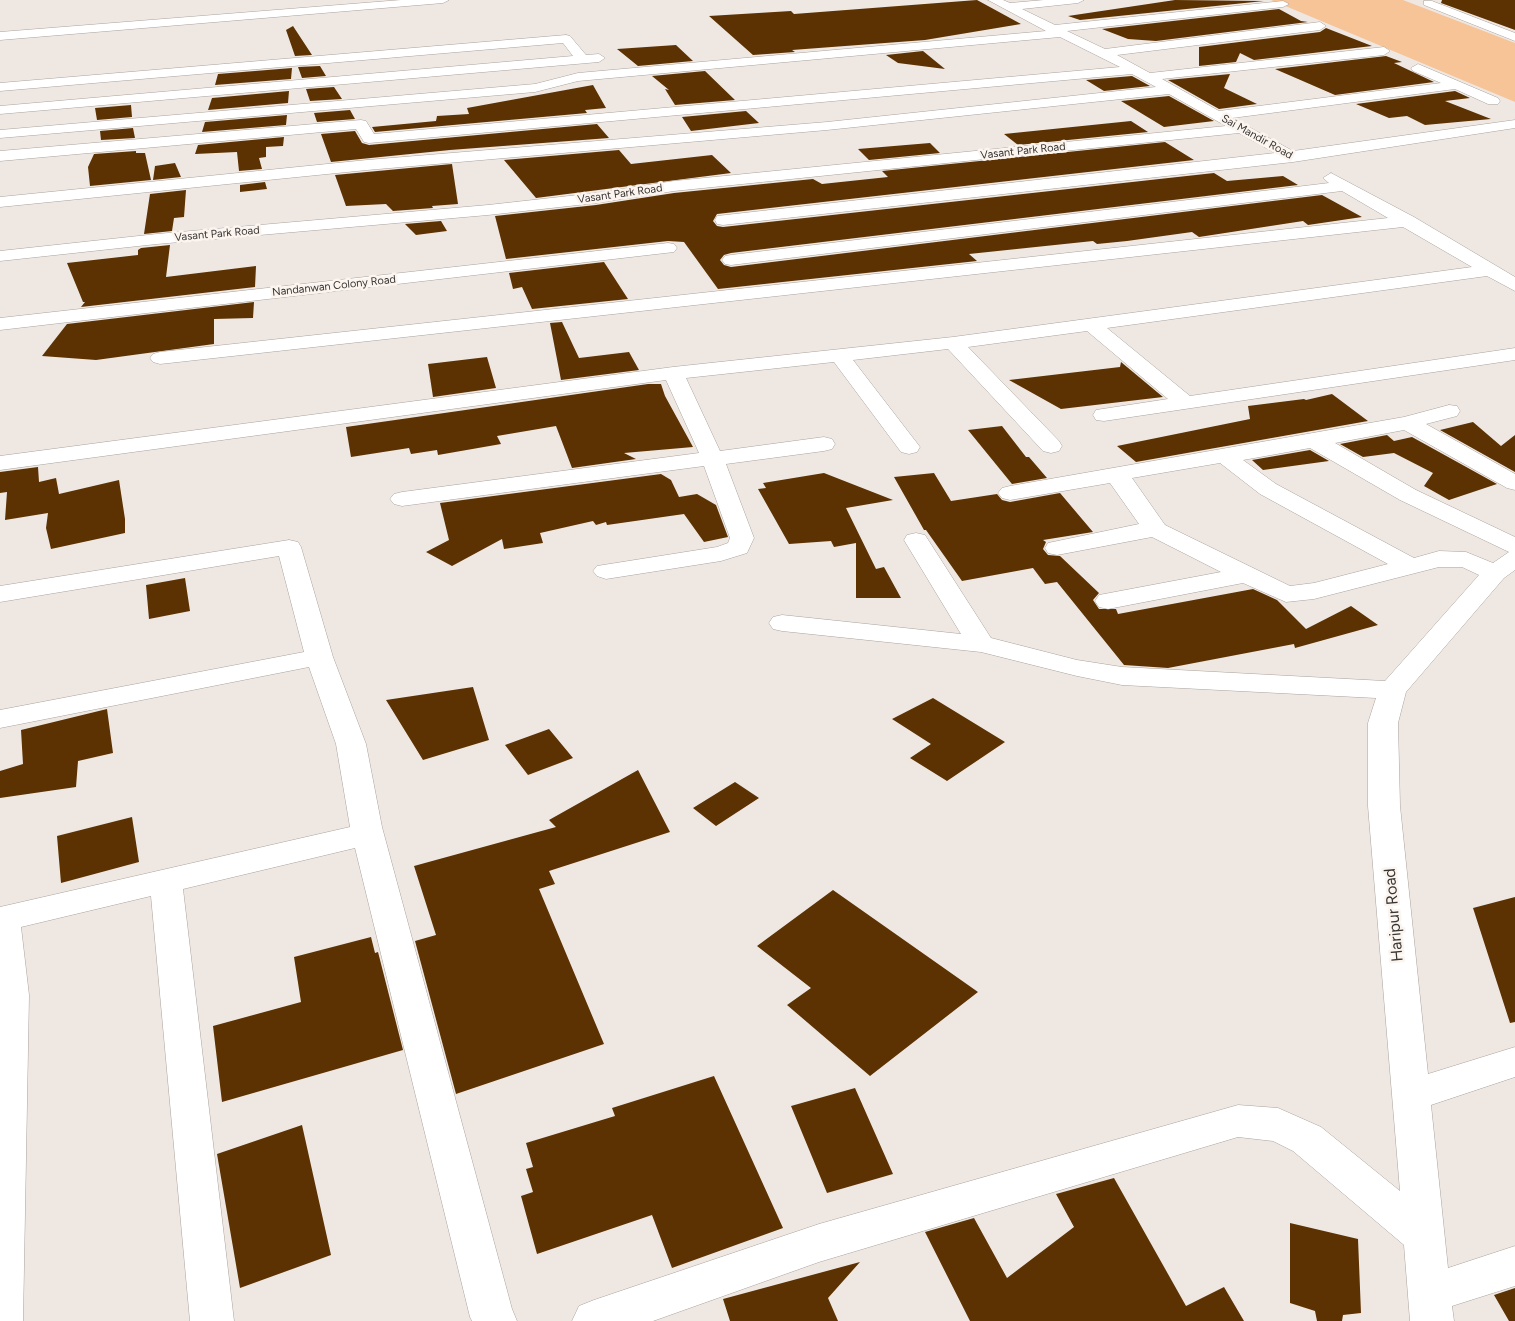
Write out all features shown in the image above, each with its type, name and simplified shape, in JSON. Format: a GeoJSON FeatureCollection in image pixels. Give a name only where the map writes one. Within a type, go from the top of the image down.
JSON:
{"type":"FeatureCollection","features":[{"type":"Feature","properties":{"kind":"street"},"geometry":{"type":"LineString","coordinates":[[0,36],[443,0]]}},
{"type":"Feature","properties":{"kind":"street","name":"Sai Mandir Road"},"geometry":{"type":"LineString","coordinates":[[994,0],[1106,55],[1218,115],[1408,221],[1515,285]]}},
{"type":"Feature","properties":{"kind":"street"},"geometry":{"type":"LineString","coordinates":[[1008,7],[1078,0]]}},
{"type":"Feature","properties":{"kind":"street"},"geometry":{"type":"LineString","coordinates":[[1424,2],[1454,1]]}},
{"type":"Feature","properties":{"kind":"street"},"geometry":{"type":"LineString","coordinates":[[1424,2],[1515,37]]}},
{"type":"Feature","properties":{"kind":"street"},"geometry":{"type":"LineString","coordinates":[[0,134],[535,88],[578,77],[1056,31],[1283,4]]}},
{"type":"Feature","properties":{"kind":"street"},"geometry":{"type":"LineString","coordinates":[[1007,22],[1034,20]]}},
{"type":"Feature","properties":{"kind":"street"},"geometry":{"type":"LineString","coordinates":[[1080,59],[1320,26]]}},
{"type":"Feature","properties":{"kind":"street"},"geometry":{"type":"LineString","coordinates":[[0,86],[566,39],[582,59]]}},
{"type":"Feature","properties":{"kind":"street"},"geometry":{"type":"LineString","coordinates":[[1148,77],[1384,51]]}},
{"type":"Feature","properties":{"kind":"street"},"geometry":{"type":"LineString","coordinates":[[0,110],[611,57]]}},
{"type":"Feature","properties":{"kind":"street"},"geometry":{"type":"LineString","coordinates":[[1418,68],[1494,101]]}},
{"type":"Feature","properties":{"kind":"street"},"geometry":{"type":"LineString","coordinates":[[369,139],[1133,70]]}},
{"type":"Feature","properties":{"kind":"street"},"geometry":{"type":"LineString","coordinates":[[1218,115],[1457,85]]}},
{"type":"Feature","properties":{"kind":"street"},"geometry":{"type":"LineString","coordinates":[[0,202],[367,165],[827,126],[1170,90]]}},
{"type":"Feature","properties":{"kind":"street"},"geometry":{"type":"LineString","coordinates":[[148,143],[155,120]]}},
{"type":"Feature","properties":{"kind":"street"},"geometry":{"type":"LineString","coordinates":[[0,156],[362,124],[369,139],[367,165]]}},
{"type":"Feature","properties":{"kind":"street"},"geometry":{"type":"LineString","coordinates":[[723,220],[898,202],[1290,156],[1515,124]]}},
{"type":"Feature","properties":{"kind":"street","name":"Vasant Park Road"},"geometry":{"type":"LineString","coordinates":[[0,256],[157,239],[488,210],[596,198],[674,186],[1240,128]]}},
{"type":"Feature","properties":{"kind":"street"},"geometry":{"type":"LineString","coordinates":[[861,168],[898,202]]}},
{"type":"Feature","properties":{"kind":"street"},"geometry":{"type":"LineString","coordinates":[[730,260],[1346,186]]}},
{"type":"Feature","properties":{"kind":"street"},"geometry":{"type":"LineString","coordinates":[[160,358],[1408,221]]}},
{"type":"Feature","properties":{"kind":"street"},"geometry":{"type":"LineString","coordinates":[[953,232],[988,267]]}},
{"type":"Feature","properties":{"kind":"street","name":"Nandanwan Colony Road"},"geometry":{"type":"LineString","coordinates":[[0,324],[668,248]]}},
{"type":"Feature","properties":{"kind":"street"},"geometry":{"type":"LineString","coordinates":[[0,463],[673,373],[953,343],[1491,270]]}},
{"type":"Feature","properties":{"kind":"street"},"geometry":{"type":"LineString","coordinates":[[1091,324],[1186,403]]}},
{"type":"Feature","properties":{"kind":"street"},"geometry":{"type":"LineString","coordinates":[[953,343],[1051,446]]}},
{"type":"Feature","properties":{"kind":"street"},"geometry":{"type":"LineString","coordinates":[[1104,415],[1515,354]]}},
{"type":"Feature","properties":{"kind":"street"},"geometry":{"type":"LineString","coordinates":[[841,356],[909,448]]}},
{"type":"Feature","properties":{"kind":"street"},"geometry":{"type":"LineString","coordinates":[[606,571],[721,554],[738,548],[742,538],[713,459],[673,373]]}},
{"type":"Feature","properties":{"kind":"street"},"geometry":{"type":"LineString","coordinates":[[1010,493],[1315,441],[1407,423],[1449,411]]}},
{"type":"Feature","properties":{"kind":"street"},"geometry":{"type":"LineString","coordinates":[[1407,423],[1515,484]]}},
{"type":"Feature","properties":{"kind":"street"},"geometry":{"type":"LineString","coordinates":[[1315,441],[1408,495],[1515,546]]}},
{"type":"Feature","properties":{"kind":"street"},"geometry":{"type":"LineString","coordinates":[[402,499],[824,444]]}},
{"type":"Feature","properties":{"kind":"street"},"geometry":{"type":"LineString","coordinates":[[1237,453],[1230,456],[1231,462],[1268,490],[1410,566]]}},
{"type":"Feature","properties":{"kind":"street"},"geometry":{"type":"LineString","coordinates":[[1105,476],[1122,481],[1156,530]]}},
{"type":"Feature","properties":{"kind":"street"},"geometry":{"type":"LineString","coordinates":[[1057,548],[1144,530],[1156,530],[1286,594],[1314,591],[1439,559],[1453,558],[1505,566]]}},
{"type":"Feature","properties":{"kind":"street"},"geometry":{"type":"LineString","coordinates":[[916,540],[981,644]]}},
{"type":"Feature","properties":{"kind":"street"},"geometry":{"type":"LineString","coordinates":[[0,594],[289,547],[320,657],[351,744],[366,827],[492,1316],[495,1321]]}},
{"type":"Feature","properties":{"kind":"street","name":"Haripur Road"},"geometry":{"type":"LineString","coordinates":[[1431,1308],[1384,806],[1383,723],[1392,690],[1505,566]]}},
{"type":"Feature","properties":{"kind":"street"},"geometry":{"type":"LineString","coordinates":[[1108,601],[1248,574]]}},
{"type":"Feature","properties":{"kind":"street"},"geometry":{"type":"LineString","coordinates":[[782,623],[981,644],[1077,668],[1122,676],[1392,690]]}},
{"type":"Feature","properties":{"kind":"street"},"geometry":{"type":"LineString","coordinates":[[0,719],[320,657]]}},
{"type":"Feature","properties":{"kind":"street"},"geometry":{"type":"LineString","coordinates":[[1,1321],[11,995],[4,919],[364,835],[366,827]]}},
{"type":"Feature","properties":{"kind":"street"},"geometry":{"type":"LineString","coordinates":[[166,882],[212,1321]]}},
{"type":"Feature","properties":{"kind":"street"},"geometry":{"type":"LineString","coordinates":[[1410,1096],[1515,1062]]}},
{"type":"Feature","properties":{"kind":"street"},"geometry":{"type":"LineString","coordinates":[[594,1321],[819,1243],[1238,1122],[1278,1125],[1307,1139],[1424,1235]]}},
{"type":"Feature","properties":{"kind":"street"},"geometry":{"type":"LineString","coordinates":[[1431,1308],[1515,1266]]}},
{"type":"Feature","properties":{"kind":"shaded area"},"geometry":{"type":"Polygon","coordinates":[[[1271,0],[1403,0],[1515,43],[1515,102],[1271,0]]]}},
{"type":"Feature","properties":{"kind":"building"},"geometry":{"type":"Polygon","coordinates":[[[977,0],[1021,24],[925,40],[792,50],[795,52],[753,55],[709,16],[791,11],[794,14],[977,0]]]}},
{"type":"Feature","properties":{"kind":"building"},"geometry":{"type":"Polygon","coordinates":[[[1175,0],[1264,1],[1080,20],[1068,16],[1175,0]]]}},
{"type":"Feature","properties":{"kind":"building"},"geometry":{"type":"Polygon","coordinates":[[[1442,0],[1515,0],[1515,30],[1441,3],[1442,0]]]}},
{"type":"Feature","properties":{"kind":"building"},"geometry":{"type":"Polygon","coordinates":[[[1279,9],[1301,21],[1308,22],[1156,41],[1128,39],[1102,29],[1279,9]]]}},
{"type":"Feature","properties":{"kind":"building"},"geometry":{"type":"Polygon","coordinates":[[[293,26],[312,55],[295,56],[286,30],[293,26]]]}},
{"type":"Feature","properties":{"kind":"building"},"geometry":{"type":"Polygon","coordinates":[[[1326,28],[1372,46],[1254,60],[1240,53],[1236,62],[1199,66],[1199,47],[1320,32],[1326,28]]]}},
{"type":"Feature","properties":{"kind":"building"},"geometry":{"type":"Polygon","coordinates":[[[676,45],[693,61],[638,66],[617,49],[676,45]]]}},
{"type":"Feature","properties":{"kind":"building"},"geometry":{"type":"Polygon","coordinates":[[[923,51],[945,69],[898,63],[886,55],[923,51]]]}},
{"type":"Feature","properties":{"kind":"building"},"geometry":{"type":"Polygon","coordinates":[[[1386,56],[1402,62],[1394,63],[1434,82],[1335,95],[1275,69],[1386,56]]]}},
{"type":"Feature","properties":{"kind":"building"},"geometry":{"type":"Polygon","coordinates":[[[320,66],[326,76],[302,78],[298,67],[320,66]]]}},
{"type":"Feature","properties":{"kind":"building"},"geometry":{"type":"Polygon","coordinates":[[[292,68],[291,79],[215,85],[218,74],[292,68]]]}},
{"type":"Feature","properties":{"kind":"building"},"geometry":{"type":"Polygon","coordinates":[[[705,71],[735,100],[675,105],[665,89],[669,90],[652,76],[705,71]]]}},
{"type":"Feature","properties":{"kind":"building"},"geometry":{"type":"Polygon","coordinates":[[[1230,74],[1224,88],[1257,104],[1219,109],[1168,80],[1230,74]]]}},
{"type":"Feature","properties":{"kind":"building"},"geometry":{"type":"Polygon","coordinates":[[[1132,76],[1150,86],[1104,91],[1086,80],[1132,76]]]}},
{"type":"Feature","properties":{"kind":"building"},"geometry":{"type":"Polygon","coordinates":[[[593,85],[606,108],[585,110],[587,113],[375,132],[372,127],[436,121],[437,116],[469,114],[467,108],[593,85]]]}},
{"type":"Feature","properties":{"kind":"building"},"geometry":{"type":"Polygon","coordinates":[[[334,87],[342,99],[310,101],[306,89],[334,87]]]}},
{"type":"Feature","properties":{"kind":"building"},"geometry":{"type":"Polygon","coordinates":[[[289,91],[288,103],[208,110],[212,98],[289,91]]]}},
{"type":"Feature","properties":{"kind":"building"},"geometry":{"type":"Polygon","coordinates":[[[1455,91],[1470,98],[1445,101],[1491,119],[1425,125],[1407,116],[1389,118],[1356,104],[1455,91]]]}},
{"type":"Feature","properties":{"kind":"building"},"geometry":{"type":"Polygon","coordinates":[[[1169,96],[1214,121],[1164,127],[1121,101],[1169,96]]]}},
{"type":"Feature","properties":{"kind":"building"},"geometry":{"type":"Polygon","coordinates":[[[131,105],[132,117],[97,120],[95,108],[131,105]]]}},
{"type":"Feature","properties":{"kind":"building"},"geometry":{"type":"Polygon","coordinates":[[[350,110],[355,119],[317,122],[314,113],[350,110]]]}},
{"type":"Feature","properties":{"kind":"building"},"geometry":{"type":"Polygon","coordinates":[[[746,111],[759,123],[691,131],[682,117],[746,111]]]}},
{"type":"Feature","properties":{"kind":"building"},"geometry":{"type":"Polygon","coordinates":[[[287,115],[286,125],[202,132],[205,122],[287,115]]]}},
{"type":"Feature","properties":{"kind":"building"},"geometry":{"type":"Polygon","coordinates":[[[1131,121],[1148,132],[1018,145],[1004,134],[1131,121]]]}},
{"type":"Feature","properties":{"kind":"building"},"geometry":{"type":"Polygon","coordinates":[[[597,124],[609,138],[450,150],[331,162],[321,134],[355,131],[362,143],[369,145],[597,124]]]}},
{"type":"Feature","properties":{"kind":"building"},"geometry":{"type":"Polygon","coordinates":[[[133,128],[135,138],[101,140],[100,131],[133,128]]]}},
{"type":"Feature","properties":{"kind":"building"},"geometry":{"type":"Polygon","coordinates":[[[284,137],[283,146],[266,147],[266,157],[259,158],[262,169],[239,171],[237,152],[195,154],[198,145],[284,137]]]}},
{"type":"Feature","properties":{"kind":"building"},"geometry":{"type":"Polygon","coordinates":[[[1165,142],[1194,160],[717,214],[713,221],[717,226],[723,227],[1214,173],[1227,181],[1283,176],[1298,185],[731,253],[724,255],[720,260],[724,265],[731,267],[1322,195],[1362,217],[1308,225],[1303,221],[1199,237],[1192,232],[1097,244],[1093,241],[969,254],[977,261],[718,289],[684,242],[668,241],[506,259],[495,216],[596,205],[674,193],[813,179],[822,184],[888,177],[882,171],[1165,142]]]}},
{"type":"Feature","properties":{"kind":"building"},"geometry":{"type":"Polygon","coordinates":[[[930,143],[940,153],[869,160],[858,149],[930,143]]]}},
{"type":"Feature","properties":{"kind":"building"},"geometry":{"type":"Polygon","coordinates":[[[619,150],[631,164],[712,155],[731,173],[536,198],[504,160],[619,150]]]}},
{"type":"Feature","properties":{"kind":"building"},"geometry":{"type":"Polygon","coordinates":[[[136,151],[136,153],[145,153],[151,180],[90,186],[88,167],[94,154],[136,151]]]}},
{"type":"Feature","properties":{"kind":"building"},"geometry":{"type":"Polygon","coordinates":[[[175,163],[181,177],[153,180],[155,166],[175,163]]]}},
{"type":"Feature","properties":{"kind":"building"},"geometry":{"type":"Polygon","coordinates":[[[452,164],[458,204],[432,206],[433,208],[393,211],[386,204],[346,206],[335,175],[452,164]]]}},
{"type":"Feature","properties":{"kind":"building"},"geometry":{"type":"Polygon","coordinates":[[[265,182],[267,189],[240,192],[240,185],[265,182]]]}},
{"type":"Feature","properties":{"kind":"building"},"geometry":{"type":"Polygon","coordinates":[[[186,190],[184,217],[174,218],[172,231],[144,234],[150,194],[186,190]]]}},
{"type":"Feature","properties":{"kind":"building"},"geometry":{"type":"Polygon","coordinates":[[[441,221],[447,231],[416,235],[405,224],[441,221]]]}},
{"type":"Feature","properties":{"kind":"building"},"geometry":{"type":"Polygon","coordinates":[[[170,245],[166,277],[256,266],[255,287],[81,307],[85,302],[83,302],[67,263],[138,255],[138,250],[141,248],[170,245]]]}},
{"type":"Feature","properties":{"kind":"building"},"geometry":{"type":"Polygon","coordinates":[[[604,262],[628,299],[532,309],[522,287],[513,289],[509,273],[604,262]]]}},
{"type":"Feature","properties":{"kind":"building"},"geometry":{"type":"Polygon","coordinates":[[[254,302],[253,318],[214,319],[214,344],[96,360],[42,356],[67,324],[254,302]]]}},
{"type":"Feature","properties":{"kind":"building"},"geometry":{"type":"Polygon","coordinates":[[[562,322],[579,358],[629,352],[639,370],[561,380],[550,323],[562,322]]]}},
{"type":"Feature","properties":{"kind":"building"},"geometry":{"type":"Polygon","coordinates":[[[487,357],[496,388],[433,397],[428,364],[487,357]]]}},
{"type":"Feature","properties":{"kind":"building"},"geometry":{"type":"Polygon","coordinates":[[[1121,362],[1163,397],[1061,409],[1009,380],[1120,367],[1121,362]]]}},
{"type":"Feature","properties":{"kind":"building"},"geometry":{"type":"Polygon","coordinates":[[[648,384],[661,384],[665,396],[693,447],[624,453],[636,459],[572,468],[556,426],[497,436],[501,444],[438,455],[437,450],[411,454],[409,448],[351,457],[346,427],[648,384]]]}},
{"type":"Feature","properties":{"kind":"building"},"geometry":{"type":"Polygon","coordinates":[[[1332,394],[1368,421],[1136,462],[1117,446],[1250,419],[1248,406],[1306,400],[1332,394]]]}},
{"type":"Feature","properties":{"kind":"building"},"geometry":{"type":"Polygon","coordinates":[[[1473,422],[1501,446],[1515,435],[1515,472],[1440,430],[1473,422]]]}},
{"type":"Feature","properties":{"kind":"building"},"geometry":{"type":"Polygon","coordinates":[[[1002,426],[1026,457],[1029,457],[1047,478],[1012,484],[968,430],[1002,426]]]}},
{"type":"Feature","properties":{"kind":"building"},"geometry":{"type":"Polygon","coordinates":[[[1387,435],[1394,441],[1412,437],[1497,484],[1449,500],[1424,486],[1433,473],[1394,453],[1363,457],[1340,444],[1387,435]]]}},
{"type":"Feature","properties":{"kind":"building"},"geometry":{"type":"Polygon","coordinates":[[[1310,450],[1329,461],[1263,470],[1252,460],[1310,450]]]}},
{"type":"Feature","properties":{"kind":"building"},"geometry":{"type":"Polygon","coordinates":[[[38,467],[39,482],[56,478],[59,494],[119,480],[125,519],[125,533],[51,549],[46,528],[48,513],[5,520],[7,492],[0,493],[0,472],[38,467]]]}},
{"type":"Feature","properties":{"kind":"building"},"geometry":{"type":"Polygon","coordinates":[[[824,473],[893,500],[846,508],[876,569],[884,567],[901,598],[856,598],[856,543],[834,547],[831,541],[789,544],[758,489],[766,488],[763,483],[824,473]]]}},
{"type":"Feature","properties":{"kind":"building"},"geometry":{"type":"Polygon","coordinates":[[[934,473],[951,501],[997,494],[1002,500],[1010,502],[1060,493],[1093,532],[1043,540],[1046,542],[1043,549],[1048,555],[1060,556],[1099,593],[1093,600],[1099,609],[1116,609],[1118,614],[1253,589],[1277,600],[1306,629],[1351,606],[1378,625],[1295,648],[1294,644],[1168,668],[1124,665],[1057,582],[1045,584],[1033,568],[962,581],[926,530],[924,530],[894,477],[934,473]]]}},
{"type":"Feature","properties":{"kind":"building"},"geometry":{"type":"Polygon","coordinates":[[[661,474],[671,480],[679,497],[697,494],[716,505],[728,537],[704,542],[684,514],[607,525],[606,522],[596,525],[593,521],[540,533],[543,543],[504,549],[502,539],[452,566],[426,552],[449,540],[440,503],[661,474]]]}},
{"type":"Feature","properties":{"kind":"building"},"geometry":{"type":"Polygon","coordinates":[[[185,578],[190,611],[149,619],[146,585],[185,578]]]}},
{"type":"Feature","properties":{"kind":"building"},"geometry":{"type":"Polygon","coordinates":[[[473,687],[489,740],[423,760],[386,700],[473,687]]]}},
{"type":"Feature","properties":{"kind":"building"},"geometry":{"type":"Polygon","coordinates":[[[933,698],[1005,742],[947,781],[910,758],[931,744],[892,719],[933,698]]]}},
{"type":"Feature","properties":{"kind":"building"},"geometry":{"type":"Polygon","coordinates":[[[107,709],[113,753],[78,761],[76,787],[0,798],[0,771],[23,764],[21,730],[107,709]]]}},
{"type":"Feature","properties":{"kind":"building"},"geometry":{"type":"Polygon","coordinates":[[[549,729],[573,758],[528,775],[505,745],[549,729]]]}},
{"type":"Feature","properties":{"kind":"building"},"geometry":{"type":"Polygon","coordinates":[[[638,770],[670,832],[549,871],[555,884],[539,889],[604,1044],[456,1094],[415,941],[436,935],[414,866],[556,827],[549,820],[638,770]]]}},
{"type":"Feature","properties":{"kind":"building"},"geometry":{"type":"Polygon","coordinates":[[[735,782],[759,798],[716,826],[693,808],[735,782]]]}},
{"type":"Feature","properties":{"kind":"building"},"geometry":{"type":"Polygon","coordinates":[[[132,817],[139,862],[61,883],[57,836],[132,817]]]}},
{"type":"Feature","properties":{"kind":"building"},"geometry":{"type":"Polygon","coordinates":[[[833,890],[978,992],[870,1076],[787,1005],[811,988],[757,946],[833,890]]]}},
{"type":"Feature","properties":{"kind":"building"},"geometry":{"type":"Polygon","coordinates":[[[1515,897],[1515,1022],[1510,1023],[1473,908],[1515,897]]]}},
{"type":"Feature","properties":{"kind":"building"},"geometry":{"type":"Polygon","coordinates":[[[371,937],[375,953],[378,952],[403,1050],[222,1102],[213,1026],[301,1002],[294,957],[371,937]]]}},
{"type":"Feature","properties":{"kind":"building"},"geometry":{"type":"Polygon","coordinates":[[[714,1076],[783,1228],[672,1268],[652,1215],[537,1254],[521,1196],[533,1192],[526,1169],[533,1167],[526,1143],[615,1116],[612,1108],[714,1076]]]}},
{"type":"Feature","properties":{"kind":"building"},"geometry":{"type":"Polygon","coordinates":[[[855,1088],[893,1174],[827,1193],[791,1106],[855,1088]]]}},
{"type":"Feature","properties":{"kind":"building"},"geometry":{"type":"Polygon","coordinates":[[[302,1125],[331,1255],[240,1288],[217,1154],[302,1125]]]}},
{"type":"Feature","properties":{"kind":"building"},"geometry":{"type":"Polygon","coordinates":[[[1114,1178],[1186,1306],[1224,1287],[1244,1321],[970,1321],[925,1232],[974,1218],[1007,1278],[1074,1227],[1056,1194],[1114,1178]]]}},
{"type":"Feature","properties":{"kind":"building"},"geometry":{"type":"Polygon","coordinates":[[[1290,1223],[1358,1239],[1361,1313],[1343,1315],[1342,1321],[1317,1321],[1315,1311],[1290,1303],[1290,1223]]]}},
{"type":"Feature","properties":{"kind":"building"},"geometry":{"type":"Polygon","coordinates":[[[860,1262],[828,1298],[838,1321],[730,1321],[723,1299],[860,1262]]]}},
{"type":"Feature","properties":{"kind":"building"},"geometry":{"type":"Polygon","coordinates":[[[1515,1288],[1515,1321],[1509,1321],[1494,1295],[1515,1288]]]}}]}
